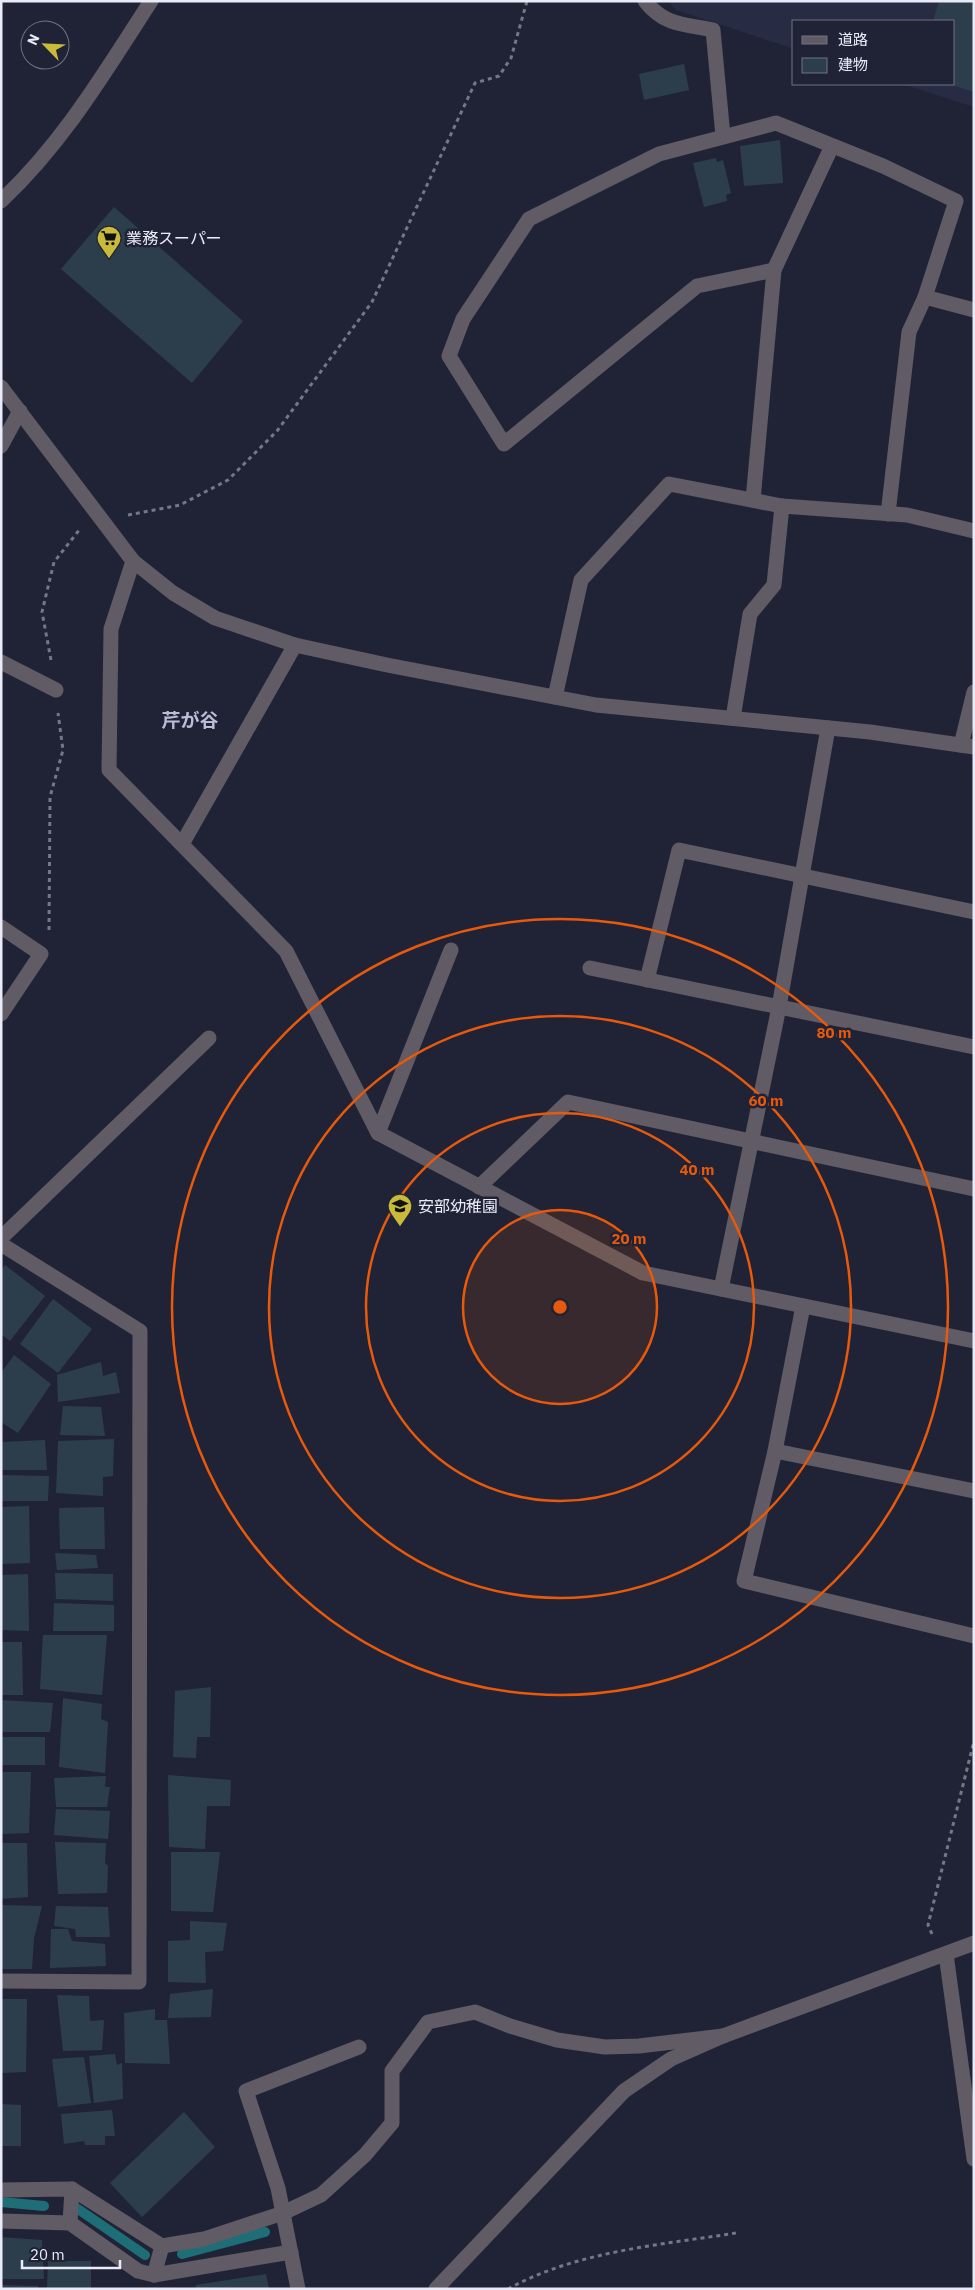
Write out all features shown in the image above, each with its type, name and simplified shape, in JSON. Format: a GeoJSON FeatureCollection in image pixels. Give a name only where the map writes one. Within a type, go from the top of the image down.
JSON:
{"type":"FeatureCollection","features":[{"type":"Feature","properties":{"kind":"street"},"geometry":{"type":"LineString","coordinates":[[1,201],[27,176],[79,113],[151,1]]}},
{"type":"Feature","properties":{"kind":"street"},"geometry":{"type":"LineString","coordinates":[[644,1],[655,13],[671,22],[713,30],[724,136]]}},
{"type":"Feature","properties":{"kind":"street"},"geometry":{"type":"LineString","coordinates":[[774,270],[697,286],[504,444],[449,356],[463,319],[528,219],[659,154],[776,123],[882,166],[956,201],[925,297],[909,332],[888,514]]}},
{"type":"Feature","properties":{"kind":"street"},"geometry":{"type":"LineString","coordinates":[[753,500],[774,270],[832,146]]}},
{"type":"Feature","properties":{"kind":"street"},"geometry":{"type":"LineString","coordinates":[[925,297],[974,310]]}},
{"type":"Feature","properties":{"kind":"street"},"geometry":{"type":"LineString","coordinates":[[1,387],[132,561],[173,592],[215,618],[295,644],[388,665],[596,705],[828,728],[967,746],[974,692]]}},
{"type":"Feature","properties":{"kind":"street"},"geometry":{"type":"LineString","coordinates":[[1,446],[20,411]]}},
{"type":"Feature","properties":{"kind":"street"},"geometry":{"type":"LineString","coordinates":[[555,697],[581,580],[669,484],[782,506],[907,515],[974,531]]}},
{"type":"Feature","properties":{"kind":"street"},"geometry":{"type":"LineString","coordinates":[[733,718],[750,614],[774,585],[782,506]]}},
{"type":"Feature","properties":{"kind":"street"},"geometry":{"type":"LineString","coordinates":[[132,561],[111,629],[109,770],[286,951],[378,1133],[643,1273],[974,1341]]}},
{"type":"Feature","properties":{"kind":"street"},"geometry":{"type":"LineString","coordinates":[[182,844],[295,644]]}},
{"type":"Feature","properties":{"kind":"street"},"geometry":{"type":"LineString","coordinates":[[1,662],[56,690]]}},
{"type":"Feature","properties":{"kind":"street"},"geometry":{"type":"LineString","coordinates":[[721,1289],[779,1007],[828,728]]}},
{"type":"Feature","properties":{"kind":"street"},"geometry":{"type":"LineString","coordinates":[[648,980],[679,850],[974,912]]}},
{"type":"Feature","properties":{"kind":"street"},"geometry":{"type":"LineString","coordinates":[[1,927],[41,954],[1,1014]]}},
{"type":"Feature","properties":{"kind":"street"},"geometry":{"type":"LineString","coordinates":[[378,1133],[451,950]]}},
{"type":"Feature","properties":{"kind":"street"},"geometry":{"type":"LineString","coordinates":[[590,968],[974,1047]]}},
{"type":"Feature","properties":{"kind":"street"},"geometry":{"type":"LineString","coordinates":[[1,1238],[209,1038]]}},
{"type":"Feature","properties":{"kind":"street"},"geometry":{"type":"LineString","coordinates":[[479,1187],[568,1102],[974,1189]]}},
{"type":"Feature","properties":{"kind":"street"},"geometry":{"type":"LineString","coordinates":[[1,1244],[140,1331],[140,1459],[139,1982],[1,1982]]}},
{"type":"Feature","properties":{"kind":"street"},"geometry":{"type":"LineString","coordinates":[[804,1306],[775,1451],[744,1581],[974,1636]]}},
{"type":"Feature","properties":{"kind":"street"},"geometry":{"type":"LineString","coordinates":[[775,1451],[974,1491]]}},
{"type":"Feature","properties":{"kind":"street"},"geometry":{"type":"LineString","coordinates":[[436,2289],[624,2091],[671,2059],[723,2036],[974,1943]]}},
{"type":"Feature","properties":{"kind":"street"},"geometry":{"type":"LineString","coordinates":[[943,1955],[974,2159]]}},
{"type":"Feature","properties":{"kind":"street"},"geometry":{"type":"LineString","coordinates":[[1,2190],[72,2189],[162,2246],[204,2239],[283,2213],[321,2195],[365,2155],[392,2123],[392,2070],[428,2022],[475,2012],[510,2026],[557,2040],[605,2047],[639,2046],[723,2036]]}},
{"type":"Feature","properties":{"kind":"street"},"geometry":{"type":"LineString","coordinates":[[298,2289],[278,2188],[246,2091],[359,2047]]}},
{"type":"Feature","properties":{"kind":"street"},"geometry":{"type":"LineString","coordinates":[[70,2223],[72,2189]]}},
{"type":"Feature","properties":{"kind":"street"},"geometry":{"type":"LineString","coordinates":[[1,2222],[70,2223],[138,2271],[154,2275],[291,2252]]}},
{"type":"Feature","properties":{"kind":"street"},"geometry":{"type":"LineString","coordinates":[[154,2275],[162,2246]]}},
{"type":"Feature","properties":{"kind":"path"},"geometry":{"type":"LineString","coordinates":[[41,954],[50,927],[50,797],[63,750],[56,690],[42,612],[54,562],[81,527],[101,520],[180,505],[228,480],[277,430],[372,302],[475,83],[499,76],[512,58],[527,1]]}},
{"type":"Feature","properties":{"kind":"path"},"geometry":{"type":"LineString","coordinates":[[943,1955],[928,1925],[974,1741]]}},
{"type":"Feature","properties":{"kind":"path"},"geometry":{"type":"LineString","coordinates":[[508,2289],[574,2262],[630,2250],[736,2233]]}},
{"type":"Feature","properties":{"kind":"shaded area"},"geometry":{"type":"Polygon","coordinates":[[[668,1],[974,1],[974,107],[905,85],[955,85],[955,20],[792,20],[792,48],[676,10],[668,1]]]}},
{"type":"Feature","properties":{"kind":"building"},"geometry":{"type":"Polygon","coordinates":[[[939,1],[974,1],[974,92],[952,85],[955,85],[955,20],[933,20],[939,1]]]}},
{"type":"Feature","properties":{"kind":"building"},"geometry":{"type":"Polygon","coordinates":[[[684,64],[689,90],[644,100],[639,74],[684,64]]]}},
{"type":"Feature","properties":{"kind":"building"},"geometry":{"type":"Polygon","coordinates":[[[780,140],[783,183],[744,186],[740,146],[780,140]]]}},
{"type":"Feature","properties":{"kind":"building"},"geometry":{"type":"Polygon","coordinates":[[[716,158],[717,162],[723,160],[731,193],[726,195],[727,201],[704,207],[693,163],[716,158]]]}},
{"type":"Feature","properties":{"kind":"building"},"geometry":{"type":"Polygon","coordinates":[[[114,207],[243,321],[192,383],[61,269],[114,207]]]}},
{"type":"Feature","properties":{"kind":"building"},"geometry":{"type":"Polygon","coordinates":[[[5,1265],[45,1296],[10,1341],[1,1334],[1,1270],[5,1265]]]}},
{"type":"Feature","properties":{"kind":"building"},"geometry":{"type":"Polygon","coordinates":[[[53,1299],[92,1329],[58,1373],[20,1344],[53,1299]]]}},
{"type":"Feature","properties":{"kind":"building"},"geometry":{"type":"Polygon","coordinates":[[[14,1355],[51,1384],[18,1433],[1,1422],[1,1373],[14,1355]]]}},
{"type":"Feature","properties":{"kind":"building"},"geometry":{"type":"Polygon","coordinates":[[[101,1362],[103,1376],[116,1372],[120,1393],[58,1402],[57,1375],[101,1362]]]}},
{"type":"Feature","properties":{"kind":"building"},"geometry":{"type":"Polygon","coordinates":[[[63,1406],[101,1407],[105,1436],[60,1435],[63,1406]]]}},
{"type":"Feature","properties":{"kind":"building"},"geometry":{"type":"Polygon","coordinates":[[[114,1439],[113,1476],[103,1477],[103,1496],[56,1493],[58,1441],[114,1439]]]}},
{"type":"Feature","properties":{"kind":"building"},"geometry":{"type":"Polygon","coordinates":[[[45,1440],[47,1470],[1,1470],[1,1442],[45,1440]]]}},
{"type":"Feature","properties":{"kind":"building"},"geometry":{"type":"Polygon","coordinates":[[[1,1475],[49,1476],[48,1501],[1,1501],[1,1475]]]}},
{"type":"Feature","properties":{"kind":"building"},"geometry":{"type":"Polygon","coordinates":[[[29,1506],[30,1563],[1,1564],[1,1507],[29,1506]]]}},
{"type":"Feature","properties":{"kind":"building"},"geometry":{"type":"Polygon","coordinates":[[[104,1507],[105,1549],[60,1549],[59,1508],[104,1507]]]}},
{"type":"Feature","properties":{"kind":"building"},"geometry":{"type":"Polygon","coordinates":[[[55,1553],[96,1555],[98,1568],[57,1570],[55,1553]]]}},
{"type":"Feature","properties":{"kind":"building"},"geometry":{"type":"Polygon","coordinates":[[[55,1573],[113,1574],[113,1601],[56,1599],[55,1573]]]}},
{"type":"Feature","properties":{"kind":"building"},"geometry":{"type":"Polygon","coordinates":[[[28,1574],[29,1631],[1,1630],[1,1575],[28,1574]]]}},
{"type":"Feature","properties":{"kind":"building"},"geometry":{"type":"Polygon","coordinates":[[[54,1603],[114,1605],[114,1631],[53,1631],[54,1603]]]}},
{"type":"Feature","properties":{"kind":"building"},"geometry":{"type":"Polygon","coordinates":[[[43,1635],[107,1635],[102,1695],[40,1689],[43,1635]]]}},
{"type":"Feature","properties":{"kind":"building"},"geometry":{"type":"Polygon","coordinates":[[[1,1642],[22,1642],[23,1695],[1,1695],[1,1642]]]}},
{"type":"Feature","properties":{"kind":"building"},"geometry":{"type":"Polygon","coordinates":[[[211,1687],[210,1737],[197,1737],[196,1758],[173,1757],[175,1691],[211,1687]]]}},
{"type":"Feature","properties":{"kind":"building"},"geometry":{"type":"Polygon","coordinates":[[[63,1698],[102,1704],[101,1719],[108,1722],[105,1773],[59,1767],[63,1698]]]}},
{"type":"Feature","properties":{"kind":"building"},"geometry":{"type":"Polygon","coordinates":[[[1,1700],[53,1703],[50,1732],[1,1732],[1,1700]]]}},
{"type":"Feature","properties":{"kind":"building"},"geometry":{"type":"Polygon","coordinates":[[[1,1737],[45,1737],[45,1765],[1,1765],[1,1737]]]}},
{"type":"Feature","properties":{"kind":"building"},"geometry":{"type":"Polygon","coordinates":[[[1,1772],[31,1772],[29,1833],[1,1834],[1,1772]]]}},
{"type":"Feature","properties":{"kind":"building"},"geometry":{"type":"Polygon","coordinates":[[[168,1775],[231,1780],[230,1806],[207,1806],[205,1849],[169,1847],[168,1775]]]}},
{"type":"Feature","properties":{"kind":"building"},"geometry":{"type":"Polygon","coordinates":[[[106,1776],[105,1787],[110,1787],[107,1807],[56,1807],[54,1778],[106,1776]]]}},
{"type":"Feature","properties":{"kind":"building"},"geometry":{"type":"Polygon","coordinates":[[[56,1809],[110,1811],[108,1839],[54,1835],[56,1809]]]}},
{"type":"Feature","properties":{"kind":"building"},"geometry":{"type":"Polygon","coordinates":[[[55,1842],[106,1843],[105,1863],[108,1866],[107,1893],[58,1894],[55,1842]]]}},
{"type":"Feature","properties":{"kind":"building"},"geometry":{"type":"Polygon","coordinates":[[[1,1843],[27,1843],[28,1897],[1,1899],[1,1843]]]}},
{"type":"Feature","properties":{"kind":"building"},"geometry":{"type":"Polygon","coordinates":[[[171,1852],[220,1852],[213,1912],[171,1911],[171,1852]]]}},
{"type":"Feature","properties":{"kind":"building"},"geometry":{"type":"Polygon","coordinates":[[[1,1905],[42,1906],[34,1938],[32,1969],[1,1969],[1,1905]]]}},
{"type":"Feature","properties":{"kind":"building"},"geometry":{"type":"Polygon","coordinates":[[[56,1906],[108,1907],[110,1937],[76,1937],[75,1929],[54,1926],[56,1906]]]}},
{"type":"Feature","properties":{"kind":"building"},"geometry":{"type":"Polygon","coordinates":[[[190,1921],[227,1923],[223,1951],[205,1952],[206,1983],[168,1982],[168,1941],[190,1940],[190,1921]]]}},
{"type":"Feature","properties":{"kind":"building"},"geometry":{"type":"Polygon","coordinates":[[[51,1929],[68,1929],[72,1941],[105,1944],[106,1966],[50,1968],[51,1929]]]}},
{"type":"Feature","properties":{"kind":"building"},"geometry":{"type":"Polygon","coordinates":[[[213,1989],[211,2017],[168,2018],[170,1994],[213,1989]]]}},
{"type":"Feature","properties":{"kind":"building"},"geometry":{"type":"Polygon","coordinates":[[[57,1995],[89,1996],[90,2021],[104,2020],[102,2050],[63,2051],[57,1995]]]}},
{"type":"Feature","properties":{"kind":"building"},"geometry":{"type":"Polygon","coordinates":[[[1,1999],[27,1999],[26,2072],[1,2073],[1,1999]]]}},
{"type":"Feature","properties":{"kind":"building"},"geometry":{"type":"Polygon","coordinates":[[[155,2009],[155,2020],[167,2020],[170,2064],[125,2063],[124,2013],[155,2009]]]}},
{"type":"Feature","properties":{"kind":"building"},"geometry":{"type":"Polygon","coordinates":[[[115,2054],[117,2065],[122,2063],[123,2099],[94,2103],[89,2056],[115,2054]]]}},
{"type":"Feature","properties":{"kind":"building"},"geometry":{"type":"Polygon","coordinates":[[[84,2057],[91,2103],[58,2107],[52,2059],[84,2057]]]}},
{"type":"Feature","properties":{"kind":"building"},"geometry":{"type":"Polygon","coordinates":[[[1,2104],[21,2105],[21,2146],[1,2146],[1,2104]]]}},
{"type":"Feature","properties":{"kind":"building"},"geometry":{"type":"Polygon","coordinates":[[[112,2110],[115,2136],[105,2136],[105,2145],[85,2145],[84,2141],[64,2144],[61,2114],[112,2110]]]}},
{"type":"Feature","properties":{"kind":"building"},"geometry":{"type":"Polygon","coordinates":[[[184,2112],[215,2147],[142,2217],[110,2183],[184,2112]]]}},
{"type":"Feature","properties":{"kind":"building"},"geometry":{"type":"Polygon","coordinates":[[[1,2237],[42,2240],[44,2279],[1,2279],[1,2237]]]}},
{"type":"Feature","properties":{"kind":"building"},"geometry":{"type":"Polygon","coordinates":[[[48,2261],[91,2261],[91,2289],[47,2289],[48,2261]]]}},
{"type":"Feature","properties":{"kind":"building"},"geometry":{"type":"Polygon","coordinates":[[[266,2274],[269,2289],[196,2289],[196,2285],[266,2274]]]}},
{"type":"Feature","properties":{"kind":"building"},"geometry":{"type":"Polygon","coordinates":[[[1,2285],[38,2286],[39,2289],[1,2289],[1,2285]]]}},
{"type":"Feature","properties":{"kind":"waterway"},"geometry":{"type":"LineString","coordinates":[[1,2202],[44,2206]]}},
{"type":"Feature","properties":{"kind":"waterway"},"geometry":{"type":"LineString","coordinates":[[78,2209],[145,2255]]}},
{"type":"Feature","properties":{"kind":"waterway"},"geometry":{"type":"LineString","coordinates":[[182,2254],[265,2232]]}},
{"type":"Feature","properties":{"kind":"place","name":"業務スーパー"},"geometry":{"type":"Point","coordinates":[109,259]}},
{"type":"Feature","properties":{"kind":"place","name":"安部幼稚園"},"geometry":{"type":"Point","coordinates":[400,1227]}},
{"type":"Feature","properties":{"kind":"district","name":"芹が谷"},"geometry":{"type":"Point","coordinates":[190,720]}}]}
